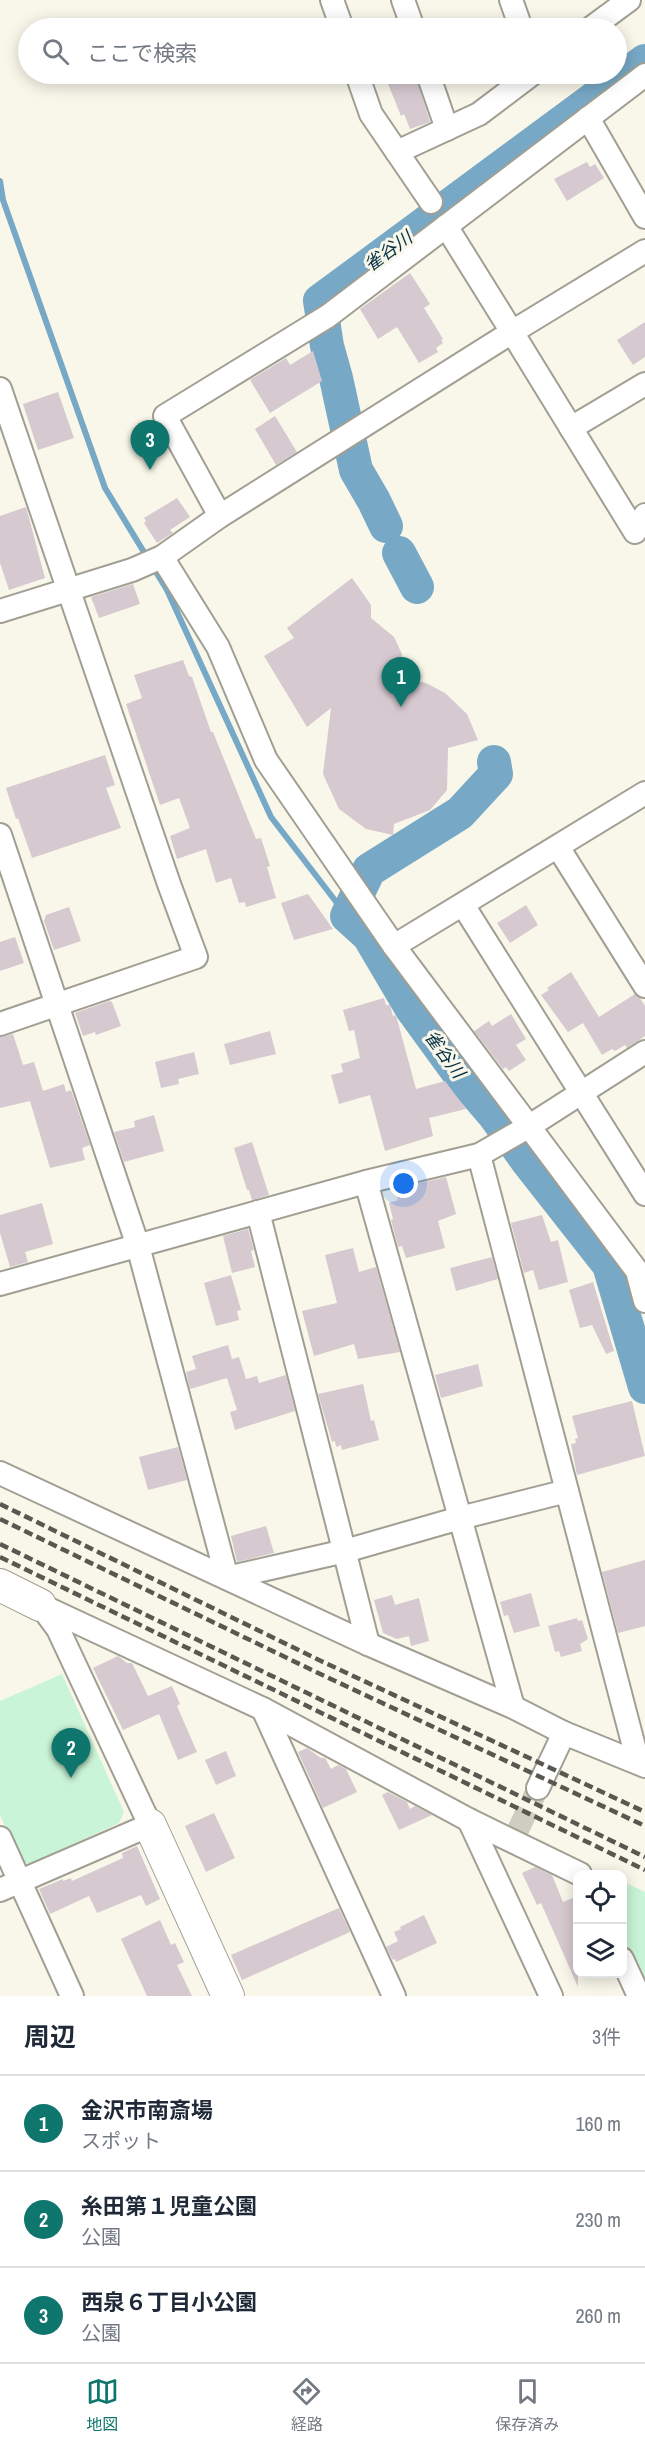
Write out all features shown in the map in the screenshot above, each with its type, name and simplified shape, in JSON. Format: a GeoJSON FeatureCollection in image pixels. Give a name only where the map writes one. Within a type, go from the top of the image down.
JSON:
{"type":"FeatureCollection","features":[{"type":"Feature","properties":{"kind":"street"},"geometry":{"type":"LineString","coordinates":[[332,0],[338,18]]}},
{"type":"Feature","properties":{"kind":"street"},"geometry":{"type":"LineString","coordinates":[[403,0],[409,18]]}},
{"type":"Feature","properties":{"kind":"street"},"geometry":{"type":"LineString","coordinates":[[511,0],[517,18]]}},
{"type":"Feature","properties":{"kind":"street"},"geometry":{"type":"LineString","coordinates":[[603,18],[621,2]]}},
{"type":"Feature","properties":{"kind":"street"},"geometry":{"type":"LineString","coordinates":[[220,516],[165,416],[320,321],[645,75]]}},
{"type":"Feature","properties":{"kind":"street"},"geometry":{"type":"LineString","coordinates":[[360,84],[371,114],[431,202]]}},
{"type":"Feature","properties":{"kind":"street"},"geometry":{"type":"LineString","coordinates":[[431,84],[447,129]]}},
{"type":"Feature","properties":{"kind":"street"},"geometry":{"type":"LineString","coordinates":[[397,152],[479,114],[519,84]]}},
{"type":"Feature","properties":{"kind":"street"},"geometry":{"type":"LineString","coordinates":[[588,118],[645,217]]}},
{"type":"Feature","properties":{"kind":"street"},"geometry":{"type":"LineString","coordinates":[[446,226],[571,428],[642,532]]}},
{"type":"Feature","properties":{"kind":"street"},"geometry":{"type":"LineString","coordinates":[[0,611],[158,560],[220,516],[645,251]]}},
{"type":"Feature","properties":{"kind":"street"},"geometry":{"type":"LineString","coordinates":[[571,428],[645,384]]}},
{"type":"Feature","properties":{"kind":"street"},"geometry":{"type":"LineString","coordinates":[[0,389],[196,957],[0,1024]]}},
{"type":"Feature","properties":{"kind":"street"},"geometry":{"type":"LineString","coordinates":[[158,560],[218,647],[266,760],[363,902],[525,1129],[637,1271],[645,1301]]}},
{"type":"Feature","properties":{"kind":"street"},"geometry":{"type":"LineString","coordinates":[[394,946],[645,793]]}},
{"type":"Feature","properties":{"kind":"street"},"geometry":{"type":"LineString","coordinates":[[0,835],[138,1246],[227,1578]]}},
{"type":"Feature","properties":{"kind":"street"},"geometry":{"type":"LineString","coordinates":[[558,847],[645,986]]}},
{"type":"Feature","properties":{"kind":"street"},"geometry":{"type":"LineString","coordinates":[[463,905],[645,1194]]}},
{"type":"Feature","properties":{"kind":"street"},"geometry":{"type":"LineString","coordinates":[[0,1284],[366,1182],[487,1151],[645,1052]]}},
{"type":"Feature","properties":{"kind":"street"},"geometry":{"type":"LineString","coordinates":[[487,1151],[567,1491],[641,1764]]}},
{"type":"Feature","properties":{"kind":"street"},"geometry":{"type":"LineString","coordinates":[[366,1182],[513,1707]]}},
{"type":"Feature","properties":{"kind":"street"},"geometry":{"type":"LineString","coordinates":[[258,1212],[368,1644]]}},
{"type":"Feature","properties":{"kind":"street"},"geometry":{"type":"LineString","coordinates":[[0,1473],[368,1644],[513,1707],[564,1733],[641,1764]]}},
{"type":"Feature","properties":{"kind":"street"},"geometry":{"type":"LineString","coordinates":[[227,1578],[345,1551],[460,1518],[567,1491]]}},
{"type":"Feature","properties":{"kind":"street"},"geometry":{"type":"LineString","coordinates":[[0,1586],[263,1709],[469,1820],[515,1836],[573,1871]]}},
{"type":"Feature","properties":{"kind":"street"},"geometry":{"type":"LineString","coordinates":[[40,1605],[58,1629],[228,1996]]}},
{"type":"Feature","properties":{"kind":"street"},"geometry":{"type":"LineString","coordinates":[[263,1709],[394,1996]]}},
{"type":"Feature","properties":{"kind":"street"},"geometry":{"type":"LineString","coordinates":[[538,1788],[564,1733]]}},
{"type":"Feature","properties":{"kind":"street"},"geometry":{"type":"LineString","coordinates":[[469,1820],[551,1996]]}},
{"type":"Feature","properties":{"kind":"street"},"geometry":{"type":"LineString","coordinates":[[10,1886],[150,1825]]}},
{"type":"Feature","properties":{"kind":"street"},"geometry":{"type":"LineString","coordinates":[[0,1838],[10,1886],[72,1996]]}},
{"type":"Feature","properties":{"kind":"street"},"geometry":{"type":"LineString","coordinates":[[627,1970],[639,1996]]}},
{"type":"Feature","properties":{"kind":"green space"},"geometry":{"type":"Polygon","coordinates":[[[62,1674],[124,1812],[119,1823],[30,1864],[21,1861],[0,1815],[0,1701],[62,1674]]]}},
{"type":"Feature","properties":{"kind":"green space"},"geometry":{"type":"Polygon","coordinates":[[[627,1883],[645,1892],[645,1978],[641,1980],[627,1948],[627,1883]]]}},
{"type":"Feature","properties":{"kind":"building"},"geometry":{"type":"Polygon","coordinates":[[[388,84],[418,84],[430,122],[410,129],[404,114],[401,116],[388,84]]]}},
{"type":"Feature","properties":{"kind":"building"},"geometry":{"type":"Polygon","coordinates":[[[587,162],[590,167],[595,164],[604,178],[567,201],[554,179],[587,162]]]}},
{"type":"Feature","properties":{"kind":"building"},"geometry":{"type":"Polygon","coordinates":[[[410,273],[430,304],[424,308],[443,339],[441,340],[443,343],[436,348],[438,352],[419,363],[397,327],[378,339],[360,309],[410,273]]]}},
{"type":"Feature","properties":{"kind":"building"},"geometry":{"type":"Polygon","coordinates":[[[645,322],[645,357],[633,365],[617,340],[645,322]]]}},
{"type":"Feature","properties":{"kind":"building"},"geometry":{"type":"Polygon","coordinates":[[[313,351],[322,381],[270,413],[250,380],[286,358],[290,365],[313,351]]]}},
{"type":"Feature","properties":{"kind":"building"},"geometry":{"type":"Polygon","coordinates":[[[58,392],[74,438],[38,450],[23,404],[58,392]]]}},
{"type":"Feature","properties":{"kind":"building"},"geometry":{"type":"Polygon","coordinates":[[[275,416],[297,452],[276,465],[255,429],[275,416]]]}},
{"type":"Feature","properties":{"kind":"building"},"geometry":{"type":"Polygon","coordinates":[[[177,498],[190,517],[170,530],[173,533],[157,543],[144,523],[146,521],[144,518],[177,498]]]}},
{"type":"Feature","properties":{"kind":"building"},"geometry":{"type":"Polygon","coordinates":[[[26,507],[45,578],[9,590],[0,563],[0,516],[26,507]]]}},
{"type":"Feature","properties":{"kind":"building"},"geometry":{"type":"Polygon","coordinates":[[[352,578],[371,605],[371,618],[394,637],[402,654],[400,677],[426,683],[445,693],[467,714],[478,740],[448,748],[447,790],[430,810],[394,824],[393,835],[366,829],[339,809],[323,774],[331,708],[307,727],[264,656],[294,638],[287,628],[352,578]]]}},
{"type":"Feature","properties":{"kind":"building"},"geometry":{"type":"Polygon","coordinates":[[[133,584],[140,604],[99,618],[91,597],[133,584]]]}},
{"type":"Feature","properties":{"kind":"building"},"geometry":{"type":"Polygon","coordinates":[[[183,660],[189,676],[192,677],[211,732],[213,732],[256,839],[261,838],[270,866],[267,867],[276,898],[246,907],[245,902],[239,903],[231,878],[216,883],[206,849],[177,859],[170,836],[190,828],[179,798],[160,805],[126,704],[142,698],[134,675],[183,660]]]}},
{"type":"Feature","properties":{"kind":"building"},"geometry":{"type":"Polygon","coordinates":[[[105,755],[115,785],[106,788],[121,828],[32,858],[6,788],[105,755]]]}},
{"type":"Feature","properties":{"kind":"building"},"geometry":{"type":"Polygon","coordinates":[[[308,894],[333,929],[294,940],[281,903],[308,894]]]}},
{"type":"Feature","properties":{"kind":"building"},"geometry":{"type":"Polygon","coordinates":[[[526,905],[538,925],[510,943],[497,923],[526,905]]]}},
{"type":"Feature","properties":{"kind":"building"},"geometry":{"type":"Polygon","coordinates":[[[69,907],[81,941],[54,950],[44,921],[46,915],[69,907]]]}},
{"type":"Feature","properties":{"kind":"building"},"geometry":{"type":"Polygon","coordinates":[[[15,937],[24,963],[0,971],[0,942],[15,937]]]}},
{"type":"Feature","properties":{"kind":"building"},"geometry":{"type":"Polygon","coordinates":[[[571,972],[599,1017],[635,994],[640,998],[645,1006],[645,1036],[627,1048],[625,1045],[602,1055],[583,1023],[568,1032],[541,995],[549,990],[547,988],[571,972]]]}},
{"type":"Feature","properties":{"kind":"building"},"geometry":{"type":"Polygon","coordinates":[[[384,998],[386,1005],[390,1005],[393,1016],[396,1015],[416,1089],[445,1081],[466,1109],[429,1118],[433,1136],[385,1151],[370,1095],[339,1104],[331,1075],[343,1072],[341,1064],[360,1058],[354,1030],[349,1031],[343,1010],[384,998]]]}},
{"type":"Feature","properties":{"kind":"building"},"geometry":{"type":"Polygon","coordinates":[[[109,1001],[112,1002],[121,1026],[96,1035],[95,1032],[83,1036],[75,1013],[109,1001]]]}},
{"type":"Feature","properties":{"kind":"building"},"geometry":{"type":"Polygon","coordinates":[[[511,1014],[526,1039],[516,1045],[526,1060],[509,1071],[506,1067],[503,1069],[474,1031],[489,1021],[492,1026],[511,1014]]]}},
{"type":"Feature","properties":{"kind":"building"},"geometry":{"type":"Polygon","coordinates":[[[270,1031],[276,1054],[230,1065],[224,1044],[270,1031]]]}},
{"type":"Feature","properties":{"kind":"building"},"geometry":{"type":"Polygon","coordinates":[[[13,1034],[23,1065],[34,1062],[43,1091],[64,1084],[66,1092],[71,1090],[90,1145],[82,1148],[85,1160],[50,1168],[30,1101],[0,1108],[0,1037],[13,1034]]]}},
{"type":"Feature","properties":{"kind":"building"},"geometry":{"type":"Polygon","coordinates":[[[194,1052],[199,1074],[178,1079],[179,1084],[161,1088],[155,1062],[194,1052]]]}},
{"type":"Feature","properties":{"kind":"building"},"geometry":{"type":"Polygon","coordinates":[[[154,1115],[164,1151],[124,1162],[114,1132],[135,1127],[134,1121],[154,1115]]]}},
{"type":"Feature","properties":{"kind":"building"},"geometry":{"type":"Polygon","coordinates":[[[252,1142],[269,1195],[252,1200],[234,1148],[252,1142]]]}},
{"type":"Feature","properties":{"kind":"building"},"geometry":{"type":"Polygon","coordinates":[[[446,1177],[456,1214],[438,1221],[445,1248],[406,1258],[402,1246],[398,1247],[389,1203],[398,1200],[396,1192],[402,1190],[402,1187],[446,1177]]]}},
{"type":"Feature","properties":{"kind":"building"},"geometry":{"type":"Polygon","coordinates":[[[42,1203],[53,1244],[25,1252],[28,1262],[10,1267],[0,1233],[0,1215],[42,1203]]]}},
{"type":"Feature","properties":{"kind":"building"},"geometry":{"type":"Polygon","coordinates":[[[542,1215],[551,1242],[558,1240],[568,1282],[539,1290],[533,1270],[524,1273],[511,1223],[542,1215]]]}},
{"type":"Feature","properties":{"kind":"building"},"geometry":{"type":"Polygon","coordinates":[[[248,1229],[254,1250],[251,1251],[255,1267],[232,1273],[223,1236],[248,1229]]]}},
{"type":"Feature","properties":{"kind":"building"},"geometry":{"type":"Polygon","coordinates":[[[353,1248],[359,1272],[376,1267],[400,1352],[358,1359],[354,1344],[314,1356],[302,1311],[337,1303],[325,1255],[353,1248]]]}},
{"type":"Feature","properties":{"kind":"building"},"geometry":{"type":"Polygon","coordinates":[[[492,1257],[498,1279],[456,1291],[450,1268],[492,1257]]]}},
{"type":"Feature","properties":{"kind":"building"},"geometry":{"type":"Polygon","coordinates":[[[231,1275],[241,1310],[237,1311],[239,1320],[216,1326],[204,1283],[231,1275]]]}},
{"type":"Feature","properties":{"kind":"building"},"geometry":{"type":"Polygon","coordinates":[[[593,1282],[614,1351],[606,1354],[592,1325],[580,1328],[569,1290],[593,1282]]]}},
{"type":"Feature","properties":{"kind":"building"},"geometry":{"type":"Polygon","coordinates":[[[228,1345],[232,1359],[239,1357],[246,1379],[257,1376],[259,1383],[286,1375],[295,1411],[235,1430],[230,1412],[237,1410],[227,1378],[190,1389],[186,1372],[196,1369],[192,1356],[228,1345]]]}},
{"type":"Feature","properties":{"kind":"building"},"geometry":{"type":"Polygon","coordinates":[[[478,1364],[483,1386],[441,1398],[435,1375],[478,1364]]]}},
{"type":"Feature","properties":{"kind":"building"},"geometry":{"type":"Polygon","coordinates":[[[363,1384],[371,1421],[374,1420],[379,1440],[342,1450],[341,1445],[336,1447],[335,1441],[332,1442],[318,1394],[363,1384]]]}},
{"type":"Feature","properties":{"kind":"building"},"geometry":{"type":"Polygon","coordinates":[[[632,1401],[645,1456],[577,1475],[571,1444],[576,1443],[575,1439],[578,1438],[572,1416],[632,1401]]]}},
{"type":"Feature","properties":{"kind":"building"},"geometry":{"type":"Polygon","coordinates":[[[178,1447],[187,1480],[148,1490],[139,1457],[178,1447]]]}},
{"type":"Feature","properties":{"kind":"building"},"geometry":{"type":"Polygon","coordinates":[[[266,1526],[274,1553],[237,1562],[231,1536],[266,1526]]]}},
{"type":"Feature","properties":{"kind":"building"},"geometry":{"type":"Polygon","coordinates":[[[645,1560],[645,1626],[618,1633],[602,1572],[645,1560]]]}},
{"type":"Feature","properties":{"kind":"building"},"geometry":{"type":"Polygon","coordinates":[[[531,1593],[540,1626],[514,1633],[508,1615],[504,1616],[500,1602],[531,1593]]]}},
{"type":"Feature","properties":{"kind":"building"},"geometry":{"type":"Polygon","coordinates":[[[392,1595],[395,1605],[419,1598],[429,1641],[411,1646],[409,1636],[397,1639],[383,1633],[374,1600],[392,1595]]]}},
{"type":"Feature","properties":{"kind":"building"},"geometry":{"type":"Polygon","coordinates":[[[577,1618],[578,1621],[582,1620],[588,1639],[580,1644],[582,1651],[561,1657],[559,1651],[555,1652],[548,1626],[577,1618]]]}},
{"type":"Feature","properties":{"kind":"building"},"geometry":{"type":"Polygon","coordinates":[[[118,1656],[127,1663],[132,1663],[148,1696],[172,1686],[180,1704],[177,1706],[197,1752],[178,1760],[159,1714],[123,1730],[93,1668],[118,1656]]]}},
{"type":"Feature","properties":{"kind":"building"},"geometry":{"type":"Polygon","coordinates":[[[307,1748],[321,1758],[325,1758],[331,1769],[338,1765],[346,1769],[357,1792],[323,1808],[298,1752],[307,1748]]]}},
{"type":"Feature","properties":{"kind":"building"},"geometry":{"type":"Polygon","coordinates":[[[226,1751],[236,1776],[216,1785],[205,1760],[226,1751]]]}},
{"type":"Feature","properties":{"kind":"building"},"geometry":{"type":"Polygon","coordinates":[[[388,1792],[407,1802],[410,1809],[415,1806],[432,1815],[399,1830],[382,1795],[388,1792]]]}},
{"type":"Feature","properties":{"kind":"building"},"geometry":{"type":"Polygon","coordinates":[[[214,1813],[235,1858],[206,1872],[185,1826],[214,1813]]]}},
{"type":"Feature","properties":{"kind":"building"},"geometry":{"type":"Polygon","coordinates":[[[137,1846],[160,1899],[146,1906],[141,1895],[97,1913],[89,1896],[50,1914],[39,1889],[63,1879],[63,1881],[71,1878],[72,1881],[123,1858],[122,1853],[137,1846]]]}},
{"type":"Feature","properties":{"kind":"building"},"geometry":{"type":"Polygon","coordinates":[[[535,1867],[552,1875],[563,1902],[573,1898],[573,1976],[541,1903],[537,1905],[522,1873],[535,1867]]]}},
{"type":"Feature","properties":{"kind":"building"},"geometry":{"type":"Polygon","coordinates":[[[339,1908],[350,1932],[242,1980],[231,1955],[339,1908]]]}},
{"type":"Feature","properties":{"kind":"building"},"geometry":{"type":"Polygon","coordinates":[[[424,1915],[437,1943],[396,1962],[386,1947],[398,1941],[394,1932],[424,1915]]]}},
{"type":"Feature","properties":{"kind":"building"},"geometry":{"type":"Polygon","coordinates":[[[160,1920],[171,1945],[175,1943],[184,1962],[177,1965],[192,1996],[147,1996],[121,1939],[160,1920]]]}},
{"type":"Feature","properties":{"kind":"waterway","name":"雀谷川"},"geometry":{"type":"LineString","coordinates":[[627,74],[645,61]]}},
{"type":"Feature","properties":{"kind":"waterway","name":"雀谷川"},"geometry":{"type":"LineString","coordinates":[[386,526],[356,470],[327,346],[320,301],[614,84]]}},
{"type":"Feature","properties":{"kind":"waterway"},"geometry":{"type":"LineString","coordinates":[[0,181],[3,200],[105,488],[167,590],[271,817],[347,916]]}},
{"type":"Feature","properties":{"kind":"waterway","name":"雀谷川"},"geometry":{"type":"LineString","coordinates":[[399,553],[417,587]]}},
{"type":"Feature","properties":{"kind":"waterway","name":"雀谷川"},"geometry":{"type":"LineString","coordinates":[[494,762],[496,774],[460,813],[369,870],[347,916],[369,936],[412,1009],[460,1075],[495,1116],[609,1265],[645,1387]]}},
{"type":"Feature","properties":{"kind":"tunnel"},"geometry":{"type":"LineString","coordinates":[[518,1830],[538,1788]]}},
{"type":"Feature","properties":{"kind":"railway"},"geometry":{"type":"LineString","coordinates":[[0,1504],[321,1661],[645,1812]]}},
{"type":"Feature","properties":{"kind":"railway"},"geometry":{"type":"LineString","coordinates":[[0,1519],[316,1672],[645,1826]]}},
{"type":"Feature","properties":{"kind":"railway"},"geometry":{"type":"LineString","coordinates":[[0,1544],[645,1857]]}},
{"type":"Feature","properties":{"kind":"railway"},"geometry":{"type":"LineString","coordinates":[[0,1557],[645,1870]]}},
{"type":"Feature","properties":{"kind":"place","name":"西泉６丁目小公園"},"geometry":{"type":"Point","coordinates":[150,470]}},
{"type":"Feature","properties":{"kind":"place","name":"金沢市南斎場"},"geometry":{"type":"Point","coordinates":[401,707]}},
{"type":"Feature","properties":{"kind":"place","name":"糸田第１児童公園"},"geometry":{"type":"Point","coordinates":[71,1778]}}]}
